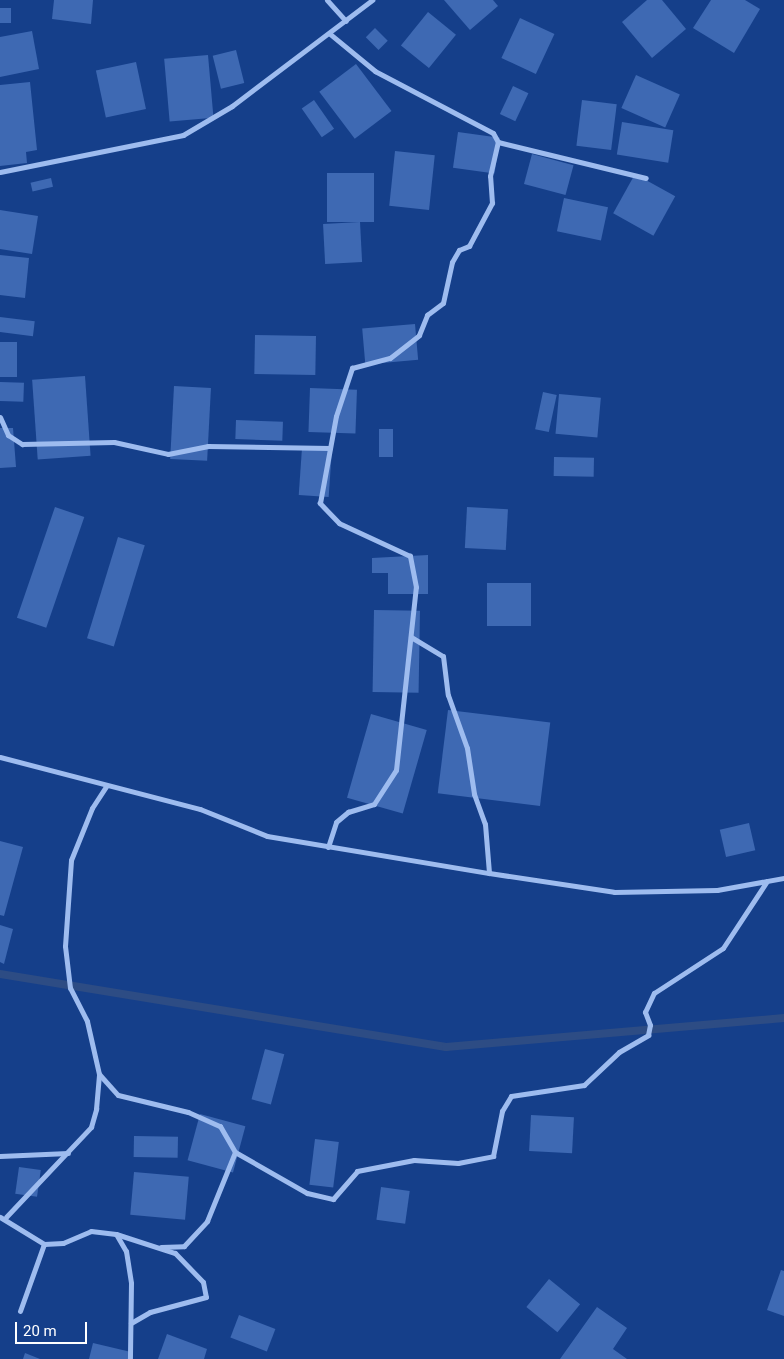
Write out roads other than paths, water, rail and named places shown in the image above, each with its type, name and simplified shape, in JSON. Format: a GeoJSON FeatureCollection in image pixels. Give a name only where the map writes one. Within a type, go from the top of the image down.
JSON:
{"type":"FeatureCollection","features":[{"type":"Feature","properties":{"kind":"street"},"geometry":{"type":"LineString","coordinates":[[327,0],[346,21]]}},
{"type":"Feature","properties":{"kind":"street"},"geometry":{"type":"LineString","coordinates":[[0,172],[183,135],[232,106],[330,34],[372,0]]}},
{"type":"Feature","properties":{"kind":"street"},"geometry":{"type":"LineString","coordinates":[[328,847],[336,822],[348,812],[374,804],[396,770],[411,637],[415,564],[410,556],[324,512],[320,503],[330,448],[352,368],[390,358],[419,335],[427,315],[443,303],[452,262],[458,250],[468,246],[492,203],[490,176],[498,142],[493,133],[375,71],[330,34]]}},
{"type":"Feature","properties":{"kind":"street"},"geometry":{"type":"LineString","coordinates":[[498,142],[646,178]]}},
{"type":"Feature","properties":{"kind":"street"},"geometry":{"type":"LineString","coordinates":[[0,417],[8,435],[22,444],[79,446],[114,442],[168,454],[208,446],[330,448]]}},
{"type":"Feature","properties":{"kind":"street"},"geometry":{"type":"LineString","coordinates":[[411,637],[443,656],[448,695],[467,748],[474,794],[484,824],[489,873]]}},
{"type":"Feature","properties":{"kind":"street"},"geometry":{"type":"LineString","coordinates":[[0,757],[200,809],[267,836],[489,873],[614,892],[717,890],[784,878]]}},
{"type":"Feature","properties":{"kind":"street"},"geometry":{"type":"LineString","coordinates":[[107,785],[92,808],[71,860],[65,946],[70,988],[87,1022],[99,1074],[91,1127],[68,1154],[3,1217],[44,1244],[63,1243],[91,1231],[116,1234],[175,1253],[191,1267],[203,1282],[206,1298],[150,1312],[131,1323]]}},
{"type":"Feature","properties":{"kind":"street"},"geometry":{"type":"LineString","coordinates":[[99,1074],[118,1095],[188,1112],[220,1126],[235,1152],[307,1194],[333,1199],[357,1171],[414,1160],[458,1164],[493,1156],[502,1111],[511,1096],[584,1086],[619,1052],[648,1036],[650,1025],[645,1012],[654,993],[723,948],[767,881]]}},
{"type":"Feature","properties":{"kind":"street"},"geometry":{"type":"LineString","coordinates":[[158,1248],[184,1246],[207,1222],[235,1152]]}},
{"type":"Feature","properties":{"kind":"street"},"geometry":{"type":"LineString","coordinates":[[0,1156],[68,1154]]}},
{"type":"Feature","properties":{"kind":"street"},"geometry":{"type":"LineString","coordinates":[[116,1234],[126,1252],[131,1323],[130,1359]]}},
{"type":"Feature","properties":{"kind":"street"},"geometry":{"type":"LineString","coordinates":[[20,1311],[44,1244]]}},
{"type":"Feature","properties":{"kind":"waterway"},"geometry":{"type":"LineString","coordinates":[[0,974],[446,1047],[784,1018]]}}]}
